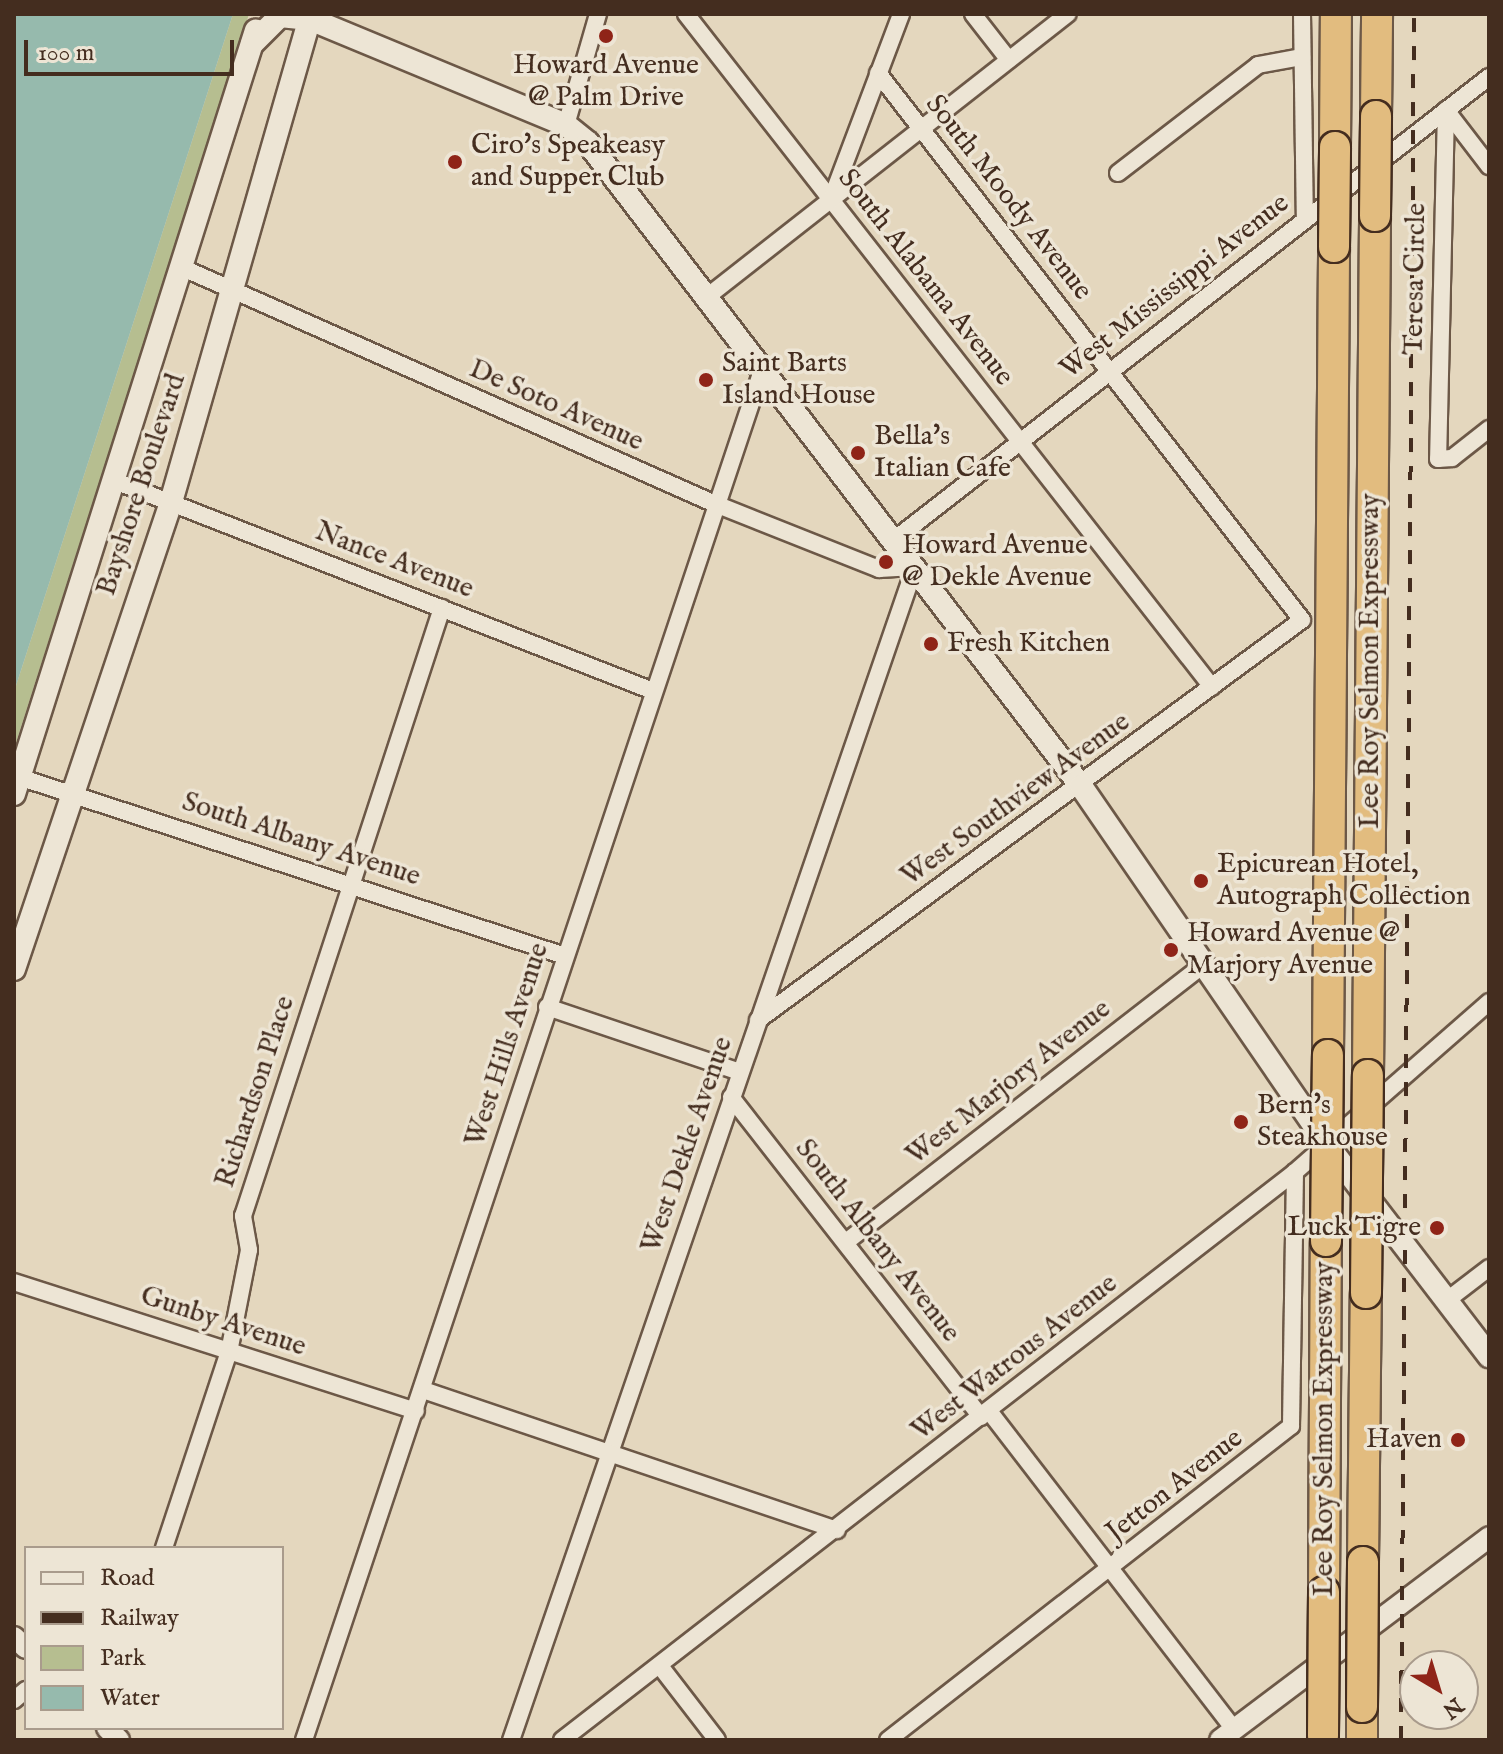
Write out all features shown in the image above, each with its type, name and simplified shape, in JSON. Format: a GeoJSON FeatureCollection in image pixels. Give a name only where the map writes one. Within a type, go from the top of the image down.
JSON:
{"type":"FeatureCollection","features":[{"type":"Feature","properties":{"kind":"highway","name":"Lee Roy Selmon Expressway"},"geometry":{"type":"LineString","coordinates":[[1322,1738],[1336,14]]}},
{"type":"Feature","properties":{"kind":"highway","name":"Lee Roy Selmon Expressway"},"geometry":{"type":"LineString","coordinates":[[1362,1740],[1377,14]]}},
{"type":"Feature","properties":{"kind":"main road","name":"Bayshore Boulevard"},"geometry":{"type":"LineString","coordinates":[[17,785],[261,14]]}},
{"type":"Feature","properties":{"kind":"main road"},"geometry":{"type":"LineString","coordinates":[[252,44],[280,16],[308,16],[566,125],[603,160],[1081,786],[1328,1146],[1489,1356]]}},
{"type":"Feature","properties":{"kind":"main road","name":"Bayshore Boulevard"},"geometry":{"type":"LineString","coordinates":[[14,969],[71,791],[171,502],[233,293],[308,16]]}},
{"type":"Feature","properties":{"kind":"street"},"geometry":{"type":"LineString","coordinates":[[566,125],[598,14]]}},
{"type":"Feature","properties":{"kind":"street","name":"South Alabama Avenue"},"geometry":{"type":"LineString","coordinates":[[686,14],[1212,687]]}},
{"type":"Feature","properties":{"kind":"street"},"geometry":{"type":"LineString","coordinates":[[832,198],[901,14]]}},
{"type":"Feature","properties":{"kind":"street"},"geometry":{"type":"LineString","coordinates":[[973,14],[1009,60]]}},
{"type":"Feature","properties":{"kind":"street"},"geometry":{"type":"LineString","coordinates":[[708,296],[1068,14]]}},
{"type":"Feature","properties":{"kind":"street"},"geometry":{"type":"LineString","coordinates":[[1302,14],[1305,218]]}},
{"type":"Feature","properties":{"kind":"street"},"geometry":{"type":"LineString","coordinates":[[1118,173],[1258,65],[1302,57]]}},
{"type":"Feature","properties":{"kind":"street","name":"South Moody Avenue"},"geometry":{"type":"LineString","coordinates":[[878,73],[1302,620]]}},
{"type":"Feature","properties":{"kind":"street","name":"West Mississippi Avenue"},"geometry":{"type":"LineString","coordinates":[[894,540],[1489,77]]}},
{"type":"Feature","properties":{"kind":"street"},"geometry":{"type":"LineString","coordinates":[[1446,110],[1489,166]]}},
{"type":"Feature","properties":{"kind":"street","name":"Teresa Circle"},"geometry":{"type":"LineString","coordinates":[[1446,110],[1438,459],[1452,458],[1489,429]]}},
{"type":"Feature","properties":{"kind":"street","name":"De Soto Avenue"},"geometry":{"type":"LineString","coordinates":[[183,268],[233,293],[713,503],[879,569],[915,567]]}},
{"type":"Feature","properties":{"kind":"street","name":"West Hills Avenue"},"geometry":{"type":"LineString","coordinates":[[304,1740],[423,1390],[713,503],[763,367]]}},
{"type":"Feature","properties":{"kind":"street","name":"Nance Avenue"},"geometry":{"type":"LineString","coordinates":[[115,481],[653,691]]}},
{"type":"Feature","properties":{"kind":"street","name":"West Dekle Avenue"},"geometry":{"type":"LineString","coordinates":[[511,1740],[915,567]]}},
{"type":"Feature","properties":{"kind":"street","name":"Richardson Place"},"geometry":{"type":"LineString","coordinates":[[165,1546],[229,1352],[249,1250],[243,1216],[442,608]]}},
{"type":"Feature","properties":{"kind":"street","name":"West Southview Avenue"},"geometry":{"type":"LineString","coordinates":[[758,1020],[1081,786],[1302,620]]}},
{"type":"Feature","properties":{"kind":"street","name":"South Albany Avenue"},"geometry":{"type":"LineString","coordinates":[[17,785],[71,791],[565,956]]}},
{"type":"Feature","properties":{"kind":"street","name":"West Marjory Avenue"},"geometry":{"type":"LineString","coordinates":[[846,1242],[1203,965]]}},
{"type":"Feature","properties":{"kind":"street"},"geometry":{"type":"LineString","coordinates":[[547,1007],[740,1072]]}},
{"type":"Feature","properties":{"kind":"street","name":"West Watrous Avenue"},"geometry":{"type":"LineString","coordinates":[[562,1740],[837,1530],[1328,1146],[1486,1010]]}},
{"type":"Feature","properties":{"kind":"street","name":"South Albany Avenue"},"geometry":{"type":"LineString","coordinates":[[731,1097],[1111,1568],[1227,1735]]}},
{"type":"Feature","properties":{"kind":"street","name":"Jetton Avenue"},"geometry":{"type":"LineString","coordinates":[[888,1740],[1291,1426],[1295,1172]]}},
{"type":"Feature","properties":{"kind":"street"},"geometry":{"type":"LineString","coordinates":[[1446,1301],[1489,1268]]}},
{"type":"Feature","properties":{"kind":"street","name":"Gunby Avenue"},"geometry":{"type":"LineString","coordinates":[[14,1282],[416,1411]]}},
{"type":"Feature","properties":{"kind":"street"},"geometry":{"type":"LineString","coordinates":[[423,1390],[837,1530]]}},
{"type":"Feature","properties":{"kind":"street"},"geometry":{"type":"LineString","coordinates":[[1227,1735],[1489,1537]]}},
{"type":"Feature","properties":{"kind":"street"},"geometry":{"type":"LineString","coordinates":[[660,1666],[717,1740]]}},
{"type":"Feature","properties":{"kind":"green space"},"geometry":{"type":"Polygon","coordinates":[[[233,14],[249,14],[14,749],[14,692],[233,14]]]}},
{"type":"Feature","properties":{"kind":"water"},"geometry":{"type":"Polygon","coordinates":[[[14,14],[233,14],[14,692],[14,14]]]}},
{"type":"Feature","properties":{"kind":"railway"},"geometry":{"type":"LineString","coordinates":[[1401,1740],[1414,14]]}},
{"type":"Feature","properties":{"kind":"place","name":"Howard Avenue @ Palm Drive"},"geometry":{"type":"Point","coordinates":[606,36]}},
{"type":"Feature","properties":{"kind":"place","name":"Ciro's Speakeasy and Supper Club"},"geometry":{"type":"Point","coordinates":[455,162]}},
{"type":"Feature","properties":{"kind":"place","name":"Saint Barts Island House"},"geometry":{"type":"Point","coordinates":[706,380]}},
{"type":"Feature","properties":{"kind":"place","name":"Bella's Italian Cafe"},"geometry":{"type":"Point","coordinates":[858,453]}},
{"type":"Feature","properties":{"kind":"place","name":"Howard Avenue @ Dekle Avenue"},"geometry":{"type":"Point","coordinates":[886,562]}},
{"type":"Feature","properties":{"kind":"place","name":"Fresh Kitchen"},"geometry":{"type":"Point","coordinates":[931,644]}},
{"type":"Feature","properties":{"kind":"place","name":"Epicurean Hotel, Autograph Collection"},"geometry":{"type":"Point","coordinates":[1201,881]}},
{"type":"Feature","properties":{"kind":"place","name":"Howard Avenue @ Marjory Avenue"},"geometry":{"type":"Point","coordinates":[1171,950]}},
{"type":"Feature","properties":{"kind":"place","name":"Bern's Steakhouse"},"geometry":{"type":"Point","coordinates":[1241,1122]}},
{"type":"Feature","properties":{"kind":"place","name":"Luck Tigre"},"geometry":{"type":"Point","coordinates":[1437,1228]}},
{"type":"Feature","properties":{"kind":"place","name":"Haven"},"geometry":{"type":"Point","coordinates":[1458,1440]}}]}
